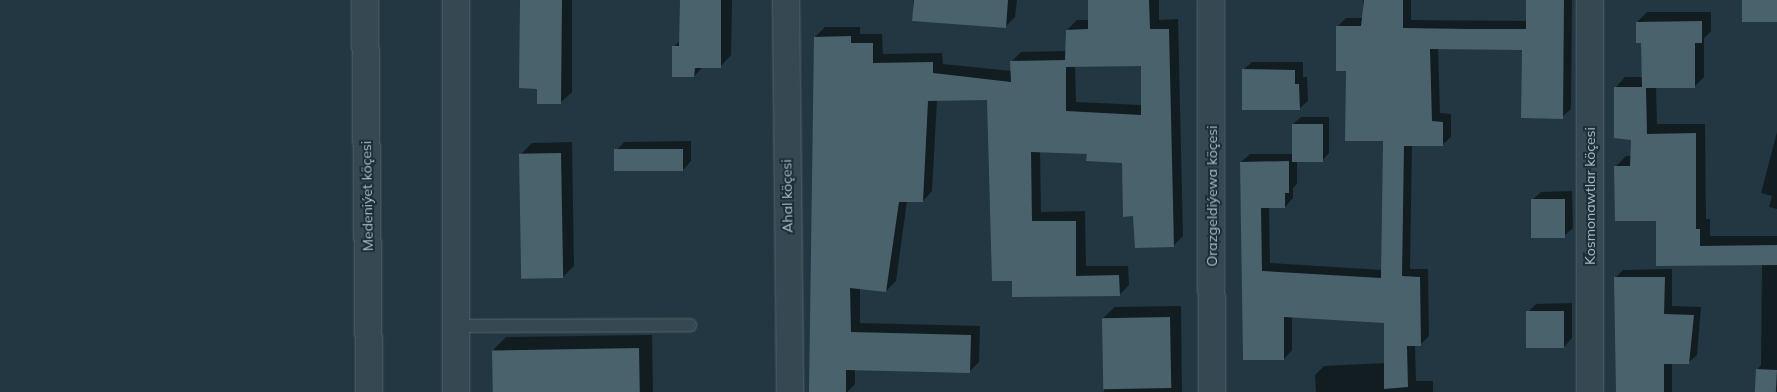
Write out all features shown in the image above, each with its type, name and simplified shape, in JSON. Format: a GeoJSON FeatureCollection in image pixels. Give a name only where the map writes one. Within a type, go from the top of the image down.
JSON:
{"type":"FeatureCollection","features":[{"type":"Feature","properties":{"kind":"street","name":"Medeniýet köçesi"},"geometry":{"type":"LineString","coordinates":[[365,0],[369,392]]}},
{"type":"Feature","properties":{"kind":"street"},"geometry":{"type":"LineString","coordinates":[[456,0],[456,392]]}},
{"type":"Feature","properties":{"kind":"street","name":"Ahal köçesi"},"geometry":{"type":"LineString","coordinates":[[786,0],[790,392]]}},
{"type":"Feature","properties":{"kind":"street","name":"Orazgeldiýewa köçesi"},"geometry":{"type":"LineString","coordinates":[[1211,0],[1212,392]]}},
{"type":"Feature","properties":{"kind":"street","name":"Kosmonawtlar köçesi"},"geometry":{"type":"LineString","coordinates":[[1590,0],[1590,392]]}},
{"type":"Feature","properties":{"kind":"lane"},"geometry":{"type":"LineString","coordinates":[[456,326],[690,325]]}},
{"type":"Feature","properties":{"kind":"building"},"geometry":{"type":"Polygon","coordinates":[[[520,0],[562,0],[561,104],[537,104],[537,89],[519,88],[520,0]]]}},
{"type":"Feature","properties":{"kind":"building"},"geometry":{"type":"Polygon","coordinates":[[[680,0],[721,0],[721,68],[695,68],[694,77],[672,77],[672,46],[679,46],[680,0]]]}},
{"type":"Feature","properties":{"kind":"building"},"geometry":{"type":"Polygon","coordinates":[[[914,0],[1008,0],[1006,28],[912,21],[914,0]]]}},
{"type":"Feature","properties":{"kind":"building"},"geometry":{"type":"Polygon","coordinates":[[[1088,0],[1149,0],[1150,29],[1169,29],[1174,247],[1135,248],[1133,216],[1123,217],[1122,163],[1086,161],[1087,154],[1031,152],[1032,221],[1076,221],[1076,276],[1119,275],[1120,296],[1012,297],[1012,281],[992,281],[987,100],[928,101],[923,202],[899,202],[886,292],[850,288],[851,332],[971,335],[970,373],[846,370],[846,392],[809,392],[814,37],[851,36],[851,43],[873,43],[873,63],[933,62],[933,73],[1011,82],[1010,61],[1065,60],[1066,30],[1088,29],[1088,0]],[[1141,66],[1066,67],[1066,111],[1141,115],[1141,66]]]}},
{"type":"Feature","properties":{"kind":"building"},"geometry":{"type":"Polygon","coordinates":[[[1364,0],[1403,0],[1403,28],[1526,29],[1526,0],[1564,0],[1563,119],[1521,118],[1522,50],[1430,49],[1432,121],[1443,122],[1443,146],[1404,146],[1402,276],[1420,277],[1421,346],[1407,346],[1408,387],[1384,389],[1384,323],[1284,317],[1284,360],[1243,360],[1240,162],[1289,161],[1289,193],[1285,193],[1285,208],[1261,208],[1262,271],[1381,278],[1383,141],[1345,141],[1346,71],[1336,71],[1336,26],[1361,26],[1364,0]]]}},
{"type":"Feature","properties":{"kind":"building"},"geometry":{"type":"Polygon","coordinates":[[[1742,0],[1777,0],[1777,22],[1742,22],[1742,0]]]}},
{"type":"Feature","properties":{"kind":"building"},"geometry":{"type":"Polygon","coordinates":[[[1702,21],[1702,43],[1695,43],[1695,88],[1646,88],[1647,134],[1696,133],[1696,229],[1700,229],[1700,246],[1777,245],[1777,265],[1656,266],[1656,221],[1615,221],[1614,166],[1630,166],[1631,140],[1614,138],[1614,87],[1642,87],[1641,43],[1636,43],[1636,22],[1702,21]]]}},
{"type":"Feature","properties":{"kind":"building"},"geometry":{"type":"Polygon","coordinates":[[[1242,69],[1295,70],[1295,84],[1299,84],[1300,110],[1242,110],[1242,69]]]}},
{"type":"Feature","properties":{"kind":"building"},"geometry":{"type":"Polygon","coordinates":[[[1292,124],[1323,124],[1323,162],[1292,162],[1292,124]]]}},
{"type":"Feature","properties":{"kind":"building"},"geometry":{"type":"Polygon","coordinates":[[[614,149],[683,149],[683,171],[614,171],[614,149]]]}},
{"type":"Feature","properties":{"kind":"building"},"geometry":{"type":"Polygon","coordinates":[[[561,153],[563,278],[521,279],[519,154],[561,153]]]}},
{"type":"Feature","properties":{"kind":"building"},"geometry":{"type":"Polygon","coordinates":[[[1531,199],[1565,199],[1565,238],[1531,238],[1531,199]]]}},
{"type":"Feature","properties":{"kind":"building"},"geometry":{"type":"Polygon","coordinates":[[[1614,277],[1665,277],[1664,314],[1694,315],[1689,364],[1664,364],[1664,392],[1616,392],[1614,277]]]}},
{"type":"Feature","properties":{"kind":"building"},"geometry":{"type":"Polygon","coordinates":[[[1526,311],[1564,311],[1564,348],[1526,348],[1526,311]]]}},
{"type":"Feature","properties":{"kind":"building"},"geometry":{"type":"Polygon","coordinates":[[[1170,317],[1171,388],[1103,389],[1102,318],[1170,317]]]}},
{"type":"Feature","properties":{"kind":"building"},"geometry":{"type":"Polygon","coordinates":[[[639,348],[640,392],[493,392],[492,351],[639,348]]]}},
{"type":"Feature","properties":{"kind":"building"},"geometry":{"type":"Polygon","coordinates":[[[1756,369],[1777,370],[1776,392],[1755,392],[1756,369]]]}}]}
